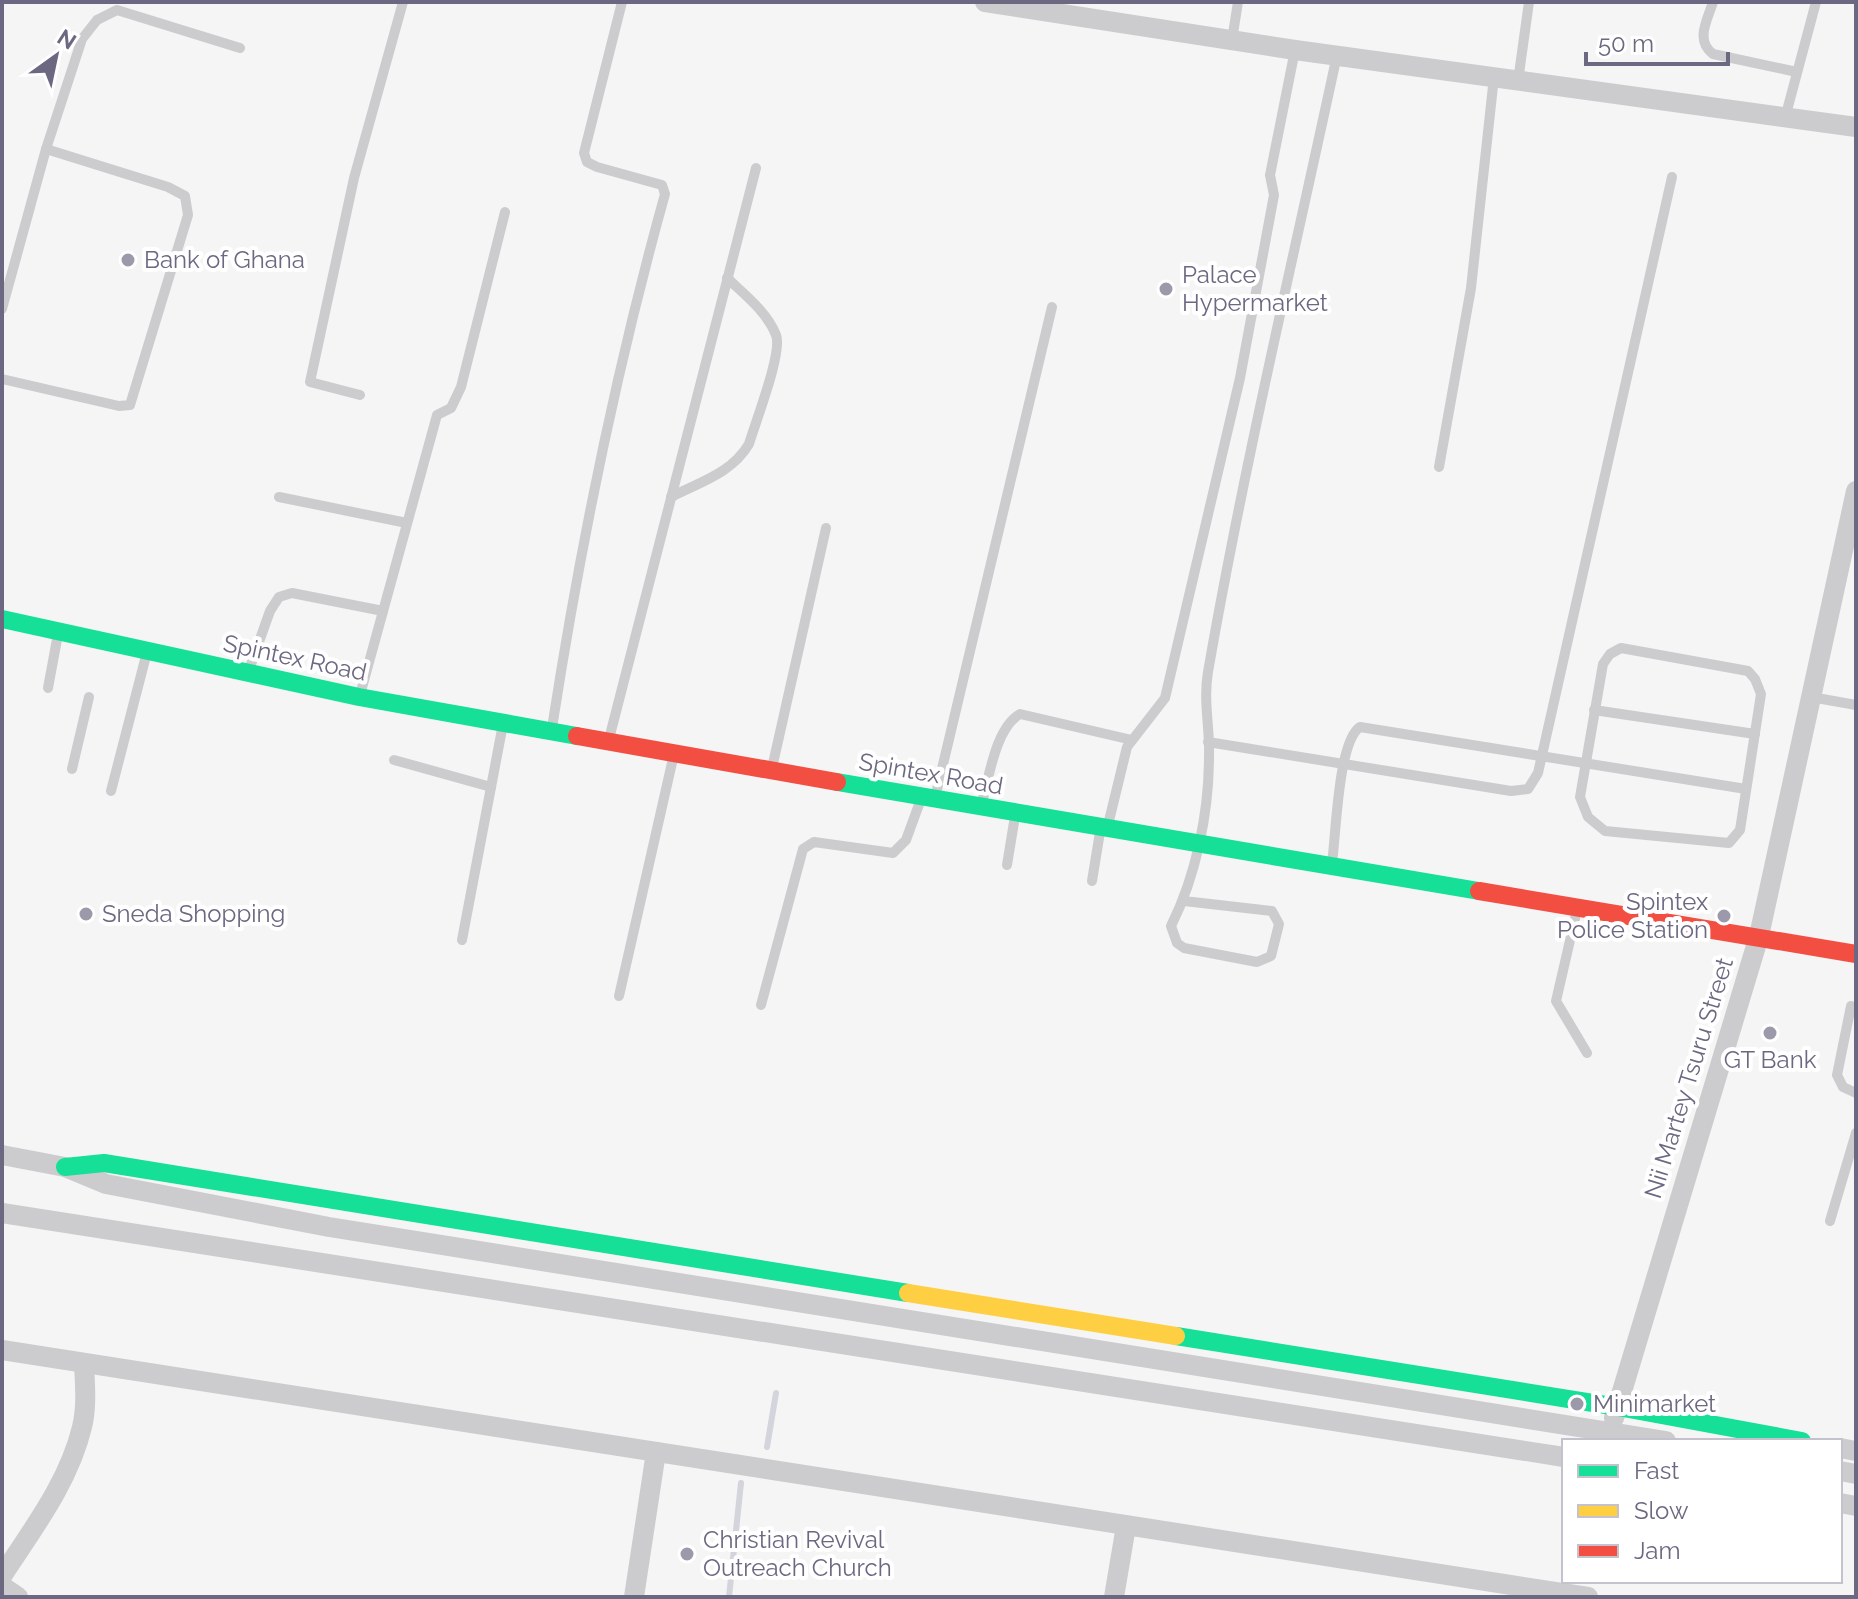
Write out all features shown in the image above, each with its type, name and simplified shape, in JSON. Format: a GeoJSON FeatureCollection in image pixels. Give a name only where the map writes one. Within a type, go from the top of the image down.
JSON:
{"type":"FeatureCollection","features":[{"type":"Feature","properties":{"kind":"main road","name":"Spintex Road"},"geometry":{"type":"LineString","coordinates":[[2,619],[359,697],[1015,814],[1856,954]]}},
{"type":"Feature","properties":{"kind":"main road"},"geometry":{"type":"LineString","coordinates":[[65,1167],[104,1163],[120,1165],[1618,1407],[1791,1439]]}},
{"type":"Feature","properties":{"kind":"street"},"geometry":{"type":"LineString","coordinates":[[985,2],[1295,50],[1338,53],[1856,127]]}},
{"type":"Feature","properties":{"kind":"street","name":"Nii Martey Tsuru Street"},"geometry":{"type":"LineString","coordinates":[[1609,1436],[1759,936],[1855,505]]}},
{"type":"Feature","properties":{"kind":"street"},"geometry":{"type":"LineString","coordinates":[[2,1155],[65,1167],[106,1184],[329,1227],[1609,1436],[1643,1439]]}},
{"type":"Feature","properties":{"kind":"street"},"geometry":{"type":"LineString","coordinates":[[2,1213],[1562,1457]]}},
{"type":"Feature","properties":{"kind":"street"},"geometry":{"type":"LineString","coordinates":[[2,1350],[1126,1526],[1577,1591]]}},
{"type":"Feature","properties":{"kind":"street"},"geometry":{"type":"LineString","coordinates":[[2,1576],[50,1502],[73,1453],[82,1426],[84,1364]]}},
{"type":"Feature","properties":{"kind":"street"},"geometry":{"type":"LineString","coordinates":[[634,1597],[656,1452]]}},
{"type":"Feature","properties":{"kind":"street"},"geometry":{"type":"LineString","coordinates":[[1114,1597],[1126,1526]]}},
{"type":"Feature","properties":{"kind":"street"},"geometry":{"type":"LineString","coordinates":[[2,1586],[18,1597]]}},
{"type":"Feature","properties":{"kind":"lane"},"geometry":{"type":"LineString","coordinates":[[360,395],[310,382],[354,178],[403,2]]}},
{"type":"Feature","properties":{"kind":"lane"},"geometry":{"type":"LineString","coordinates":[[551,730],[574,582],[603,441],[631,318],[665,194],[662,185],[597,167],[587,162],[584,153],[622,2]]}},
{"type":"Feature","properties":{"kind":"lane"},"geometry":{"type":"LineString","coordinates":[[1232,40],[1238,2]]}},
{"type":"Feature","properties":{"kind":"lane"},"geometry":{"type":"LineString","coordinates":[[1518,81],[1529,2]]}},
{"type":"Feature","properties":{"kind":"lane"},"geometry":{"type":"LineString","coordinates":[[1713,2],[1702,39],[1705,48],[1713,54],[1797,72]]}},
{"type":"Feature","properties":{"kind":"lane"},"geometry":{"type":"LineString","coordinates":[[1785,118],[1816,2]]}},
{"type":"Feature","properties":{"kind":"lane"},"geometry":{"type":"LineString","coordinates":[[2,309],[46,149],[82,39],[97,20],[117,10],[240,48]]}},
{"type":"Feature","properties":{"kind":"lane"},"geometry":{"type":"LineString","coordinates":[[1092,881],[1127,747],[1165,698],[1256,299],[1274,195],[1270,175],[1295,50]]}},
{"type":"Feature","properties":{"kind":"lane"},"geometry":{"type":"LineString","coordinates":[[1184,901],[1272,911],[1279,924],[1271,956],[1257,962],[1184,948],[1177,943],[1171,926],[1184,901],[1199,845],[1209,774],[1206,681],[1228,557],[1338,53]]}},
{"type":"Feature","properties":{"kind":"lane"},"geometry":{"type":"LineString","coordinates":[[1439,467],[1471,288],[1494,77]]}},
{"type":"Feature","properties":{"kind":"lane"},"geometry":{"type":"LineString","coordinates":[[2,379],[119,406],[130,405],[135,397],[188,215],[185,196],[168,187],[46,149]]}},
{"type":"Feature","properties":{"kind":"lane"},"geometry":{"type":"LineString","coordinates":[[608,740],[756,168]]}},
{"type":"Feature","properties":{"kind":"lane"},"geometry":{"type":"LineString","coordinates":[[1208,742],[1511,791],[1528,789],[1538,773],[1672,177]]}},
{"type":"Feature","properties":{"kind":"lane"},"geometry":{"type":"LineString","coordinates":[[359,697],[437,415],[451,408],[461,387],[505,212]]}},
{"type":"Feature","properties":{"kind":"lane"},"geometry":{"type":"LineString","coordinates":[[671,497],[733,466],[741,457],[749,444],[776,354],[778,338],[767,319],[727,278]]}},
{"type":"Feature","properties":{"kind":"lane"},"geometry":{"type":"LineString","coordinates":[[761,1005],[803,849],[814,842],[893,853],[906,840],[928,799],[1052,307]]}},
{"type":"Feature","properties":{"kind":"lane"},"geometry":{"type":"LineString","coordinates":[[279,497],[407,523]]}},
{"type":"Feature","properties":{"kind":"lane"},"geometry":{"type":"LineString","coordinates":[[772,770],[826,528]]}},
{"type":"Feature","properties":{"kind":"lane"},"geometry":{"type":"LineString","coordinates":[[249,672],[270,611],[279,597],[292,593],[383,611]]}},
{"type":"Feature","properties":{"kind":"lane"},"geometry":{"type":"LineString","coordinates":[[48,688],[59,632]]}},
{"type":"Feature","properties":{"kind":"lane"},"geometry":{"type":"LineString","coordinates":[[1621,648],[1748,671],[1761,694],[1755,734],[1740,830],[1729,843],[1605,831],[1588,817],[1580,797],[1594,710],[1603,664],[1610,654],[1621,648]]}},
{"type":"Feature","properties":{"kind":"lane"},"geometry":{"type":"LineString","coordinates":[[111,791],[147,650]]}},
{"type":"Feature","properties":{"kind":"lane"},"geometry":{"type":"LineString","coordinates":[[72,769],[89,697]]}},
{"type":"Feature","properties":{"kind":"lane"},"geometry":{"type":"LineString","coordinates":[[1811,697],[1856,705]]}},
{"type":"Feature","properties":{"kind":"lane"},"geometry":{"type":"LineString","coordinates":[[1594,710],[1755,734]]}},
{"type":"Feature","properties":{"kind":"lane"},"geometry":{"type":"LineString","coordinates":[[981,808],[1003,733],[1010,719],[1020,714],[1132,740]]}},
{"type":"Feature","properties":{"kind":"lane"},"geometry":{"type":"LineString","coordinates":[[462,940],[503,722]]}},
{"type":"Feature","properties":{"kind":"lane"},"geometry":{"type":"LineString","coordinates":[[1332,867],[1349,739],[1360,727],[1746,789]]}},
{"type":"Feature","properties":{"kind":"lane"},"geometry":{"type":"LineString","coordinates":[[619,996],[675,752]]}},
{"type":"Feature","properties":{"kind":"lane"},"geometry":{"type":"LineString","coordinates":[[394,760],[491,787]]}},
{"type":"Feature","properties":{"kind":"lane"},"geometry":{"type":"LineString","coordinates":[[1007,865],[1015,814]]}},
{"type":"Feature","properties":{"kind":"lane"},"geometry":{"type":"LineString","coordinates":[[1578,908],[1556,1001],[1587,1053]]}},
{"type":"Feature","properties":{"kind":"lane"},"geometry":{"type":"LineString","coordinates":[[1851,1006],[1837,1075],[1843,1087],[1856,1093]]}},
{"type":"Feature","properties":{"kind":"lane"},"geometry":{"type":"LineString","coordinates":[[1830,1221],[1856,1133]]}},
{"type":"Feature","properties":{"kind":"waterway"},"geometry":{"type":"LineString","coordinates":[[767,1447],[776,1393]]}},
{"type":"Feature","properties":{"kind":"waterway"},"geometry":{"type":"LineString","coordinates":[[729,1597],[741,1483]]}},
{"type":"Feature","properties":{"kind":"traffic: fast"},"geometry":{"type":"LineString","coordinates":[[2,619],[359,697],[577,736]]}},
{"type":"Feature","properties":{"kind":"traffic: fast"},"geometry":{"type":"LineString","coordinates":[[837,782],[1479,891]]}},
{"type":"Feature","properties":{"kind":"traffic: fast"},"geometry":{"type":"LineString","coordinates":[[65,1167],[104,1163],[908,1293]]}},
{"type":"Feature","properties":{"kind":"traffic: fast"},"geometry":{"type":"LineString","coordinates":[[1176,1336],[1618,1407],[1791,1439]]}},
{"type":"Feature","properties":{"kind":"traffic: slow"},"geometry":{"type":"LineString","coordinates":[[908,1293],[1176,1336]]}},
{"type":"Feature","properties":{"kind":"traffic: jam"},"geometry":{"type":"LineString","coordinates":[[577,736],[837,782]]}},
{"type":"Feature","properties":{"kind":"traffic: jam"},"geometry":{"type":"LineString","coordinates":[[1479,891],[1856,954]]}},
{"type":"Feature","properties":{"kind":"place","name":"Bank of Ghana"},"geometry":{"type":"Point","coordinates":[128,260]}},
{"type":"Feature","properties":{"kind":"place","name":"Palace Hypermarket"},"geometry":{"type":"Point","coordinates":[1166,289]}},
{"type":"Feature","properties":{"kind":"place","name":"Sneda Shopping"},"geometry":{"type":"Point","coordinates":[86,914]}},
{"type":"Feature","properties":{"kind":"place","name":"Spintex Police Station"},"geometry":{"type":"Point","coordinates":[1724,916]}},
{"type":"Feature","properties":{"kind":"place","name":"GT Bank"},"geometry":{"type":"Point","coordinates":[1770,1033]}},
{"type":"Feature","properties":{"kind":"place","name":"Minimarket"},"geometry":{"type":"Point","coordinates":[1577,1404]}},
{"type":"Feature","properties":{"kind":"place","name":"Christian Revival Outreach Church"},"geometry":{"type":"Point","coordinates":[687,1554]}}]}
